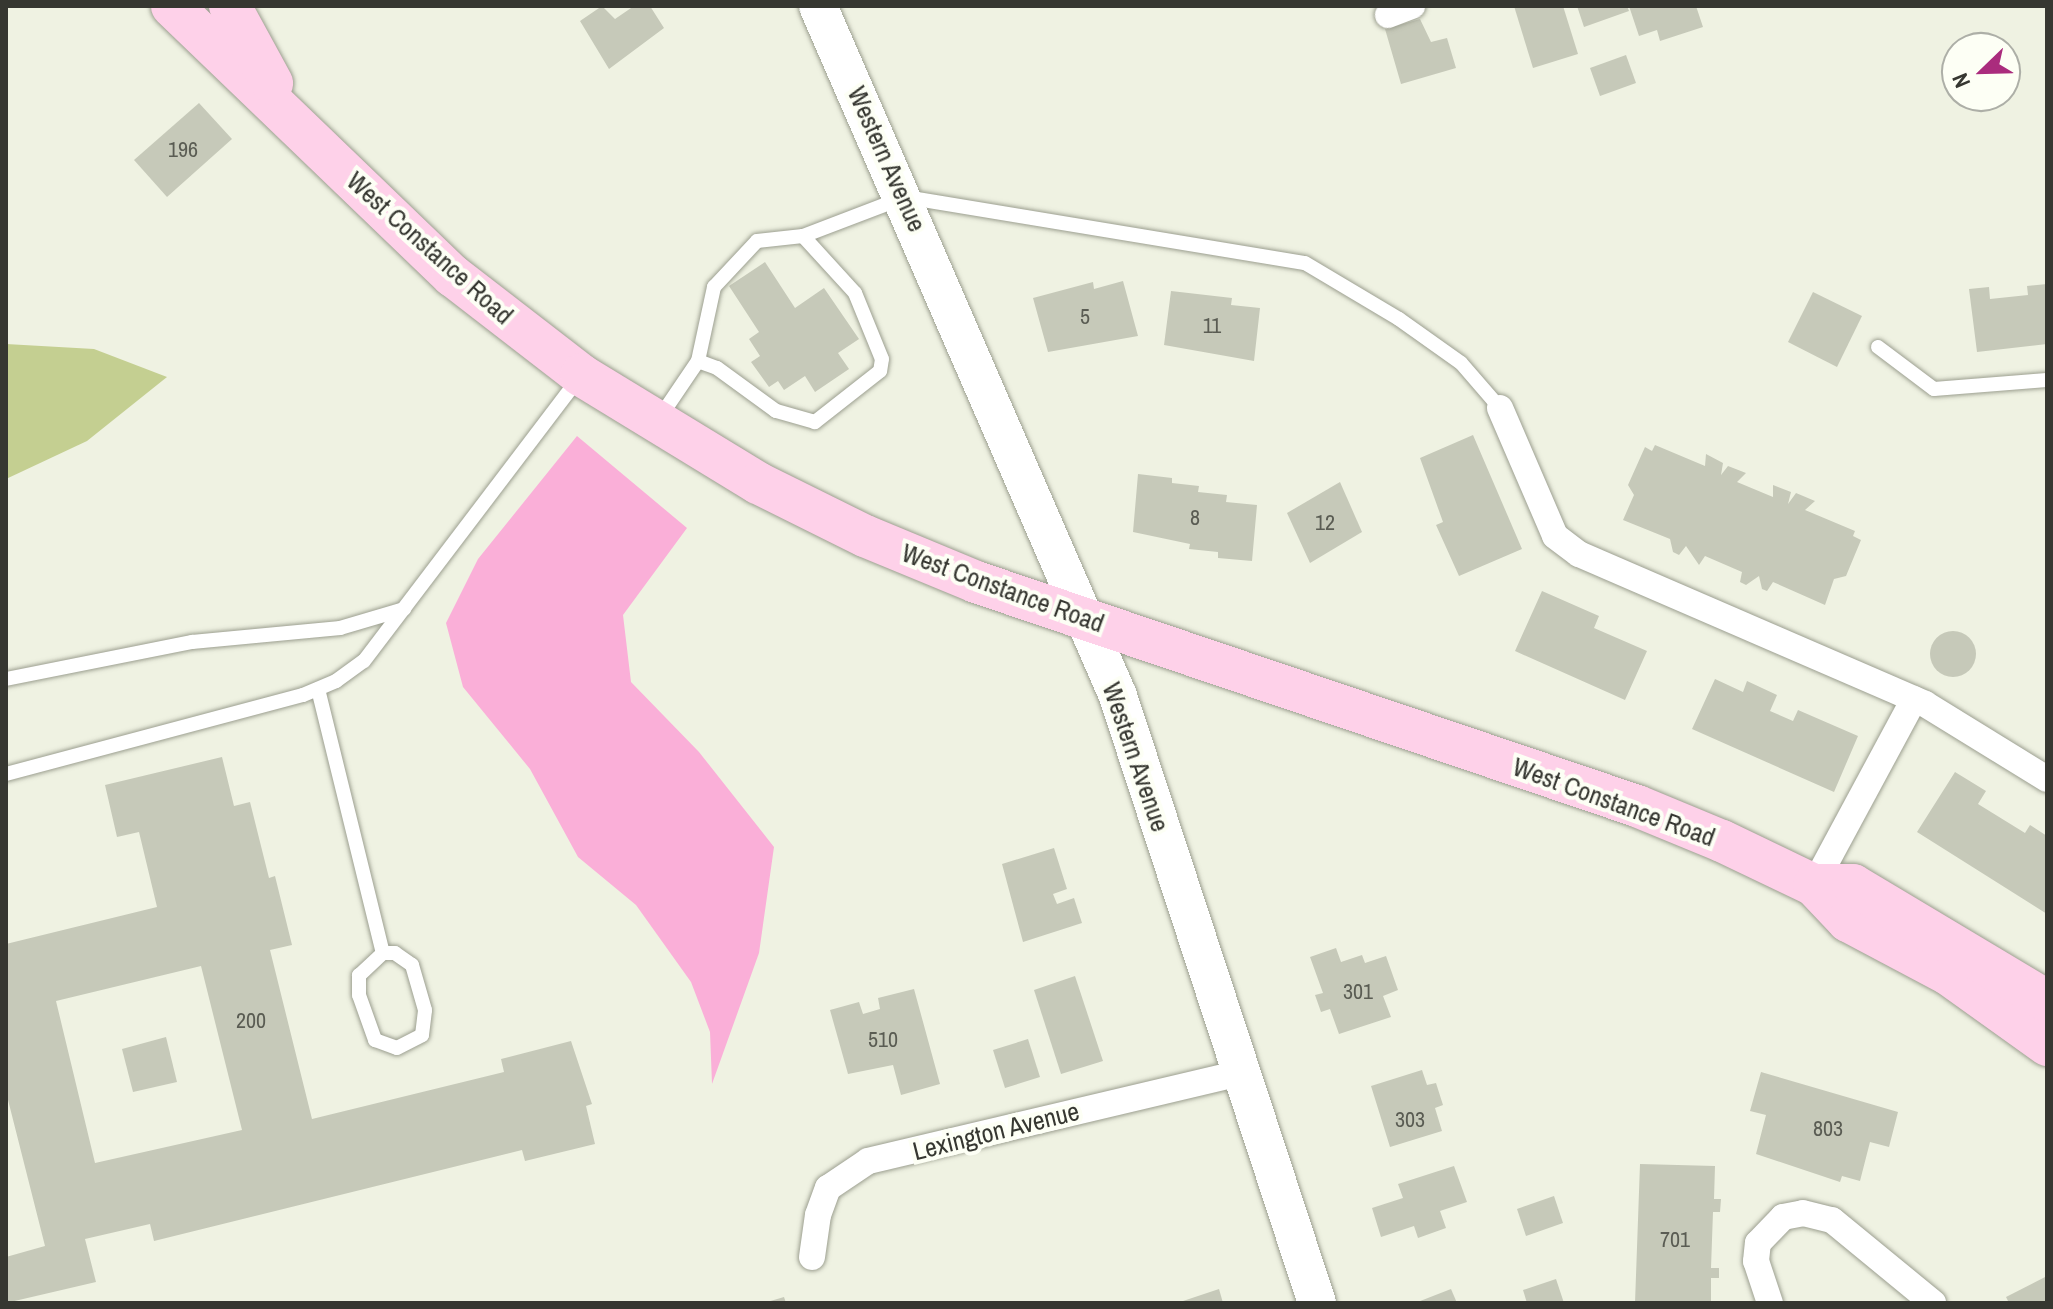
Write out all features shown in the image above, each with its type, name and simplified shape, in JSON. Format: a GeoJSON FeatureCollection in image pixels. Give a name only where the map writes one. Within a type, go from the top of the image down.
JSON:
{"type":"FeatureCollection","features":[{"type":"Feature","properties":{"kind":"main road","name":"West Constance Road"},"geometry":{"type":"LineString","coordinates":[[172,6],[290,115],[453,276],[581,375],[656,424],[865,536],[976,582],[1637,806],[1814,885],[1848,921],[1948,974],[2047,1045]]}},
{"type":"Feature","properties":{"kind":"main road","name":"West Constance Road"},"geometry":{"type":"LineString","coordinates":[[230,6],[290,115]]}},
{"type":"Feature","properties":{"kind":"main road","name":"West Constance Road"},"geometry":{"type":"LineString","coordinates":[[1814,885],[1853,885],[2047,1001]]}},
{"type":"Feature","properties":{"kind":"street","name":"Western Avenue"},"geometry":{"type":"LineString","coordinates":[[818,6],[905,197],[1118,696],[1317,1303]]}},
{"type":"Feature","properties":{"kind":"street"},"geometry":{"type":"LineString","coordinates":[[1500,408],[1555,536],[1579,554],[1914,699],[2047,779]]}},
{"type":"Feature","properties":{"kind":"street"},"geometry":{"type":"LineString","coordinates":[[1814,885],[1914,699]]}},
{"type":"Feature","properties":{"kind":"street","name":"Lexington Avenue"},"geometry":{"type":"LineString","coordinates":[[812,1257],[818,1215],[828,1188],[868,1161],[1240,1073]]}},
{"type":"Feature","properties":{"kind":"street"},"geometry":{"type":"LineString","coordinates":[[1770,1303],[1756,1261],[1758,1243],[1775,1222],[1803,1213],[1832,1220],[1933,1303]]}},
{"type":"Feature","properties":{"kind":"lane"},"geometry":{"type":"LineString","coordinates":[[656,424],[698,361],[714,287],[757,241],[803,236],[905,197],[1305,263],[1399,319],[1461,363],[1500,408]]}},
{"type":"Feature","properties":{"kind":"lane"},"geometry":{"type":"LineString","coordinates":[[698,361],[717,368],[776,411],[815,422],[880,371],[882,359],[855,293],[803,236]]}},
{"type":"Feature","properties":{"kind":"lane"},"geometry":{"type":"LineString","coordinates":[[1878,347],[1934,389],[2047,380]]}},
{"type":"Feature","properties":{"kind":"lane"},"geometry":{"type":"LineString","coordinates":[[6,774],[318,689],[364,661],[581,375]]}},
{"type":"Feature","properties":{"kind":"lane"},"geometry":{"type":"LineString","coordinates":[[6,679],[192,642],[340,628],[404,609]]}},
{"type":"Feature","properties":{"kind":"lane"},"geometry":{"type":"LineString","coordinates":[[318,689],[383,953]]}},
{"type":"Feature","properties":{"kind":"lane"},"geometry":{"type":"LineString","coordinates":[[383,953],[395,953],[412,965],[425,1010],[422,1035],[397,1048],[383,1046],[369,1032],[359,995],[359,975],[383,953]]}},
{"type":"Feature","properties":{"kind":"green space"},"geometry":{"type":"Polygon","coordinates":[[[6,344],[94,349],[167,377],[87,441],[6,479],[6,344]]]}},
{"type":"Feature","properties":{"kind":"shaded area"},"geometry":{"type":"Polygon","coordinates":[[[577,436],[687,528],[623,615],[631,682],[699,752],[774,847],[759,953],[712,1084],[710,1032],[691,982],[636,905],[578,857],[530,769],[463,687],[446,623],[478,559],[577,436]]]}},
{"type":"Feature","properties":{"kind":"building"},"geometry":{"type":"Polygon","coordinates":[[[602,6],[615,19],[634,6],[650,6],[664,28],[609,69],[580,21],[602,6]]]}},
{"type":"Feature","properties":{"kind":"building"},"geometry":{"type":"Polygon","coordinates":[[[1514,6],[1563,6],[1578,54],[1533,68],[1514,6]]]}},
{"type":"Feature","properties":{"kind":"building"},"geometry":{"type":"Polygon","coordinates":[[[1577,6],[1627,6],[1629,11],[1584,27],[1577,6]]]}},
{"type":"Feature","properties":{"kind":"building"},"geometry":{"type":"Polygon","coordinates":[[[1629,6],[1696,6],[1703,27],[1660,41],[1657,30],[1639,36],[1629,6]]]}},
{"type":"Feature","properties":{"kind":"building"},"geometry":{"type":"Polygon","coordinates":[[[1420,19],[1431,42],[1447,38],[1456,68],[1401,84],[1385,29],[1420,19]]]}},
{"type":"Feature","properties":{"kind":"building"},"geometry":{"type":"Polygon","coordinates":[[[1626,55],[1636,83],[1600,96],[1590,68],[1626,55]]]}},
{"type":"Feature","properties":{"kind":"building"},"geometry":{"type":"Polygon","coordinates":[[[199,103],[232,139],[167,197],[134,160],[199,103]]]}},
{"type":"Feature","properties":{"kind":"building"},"geometry":{"type":"Polygon","coordinates":[[[765,262],[795,308],[824,288],[859,339],[838,353],[849,369],[815,392],[805,376],[784,390],[778,381],[769,387],[751,362],[760,356],[749,339],[759,332],[729,286],[765,262]]]}},
{"type":"Feature","properties":{"kind":"building"},"geometry":{"type":"Polygon","coordinates":[[[1123,281],[1138,336],[1048,352],[1033,298],[1093,282],[1094,289],[1123,281]]]}},
{"type":"Feature","properties":{"kind":"building"},"geometry":{"type":"Polygon","coordinates":[[[2047,284],[2047,344],[1977,352],[1969,289],[1989,287],[1990,299],[2028,295],[2027,286],[2047,284]]]}},
{"type":"Feature","properties":{"kind":"building"},"geometry":{"type":"Polygon","coordinates":[[[1171,291],[1232,298],[1231,305],[1260,308],[1254,361],[1164,345],[1171,291]]]}},
{"type":"Feature","properties":{"kind":"building"},"geometry":{"type":"Polygon","coordinates":[[[1813,292],[1862,316],[1837,367],[1788,342],[1813,292]]]}},
{"type":"Feature","properties":{"kind":"building"},"geometry":{"type":"Polygon","coordinates":[[[1473,435],[1522,549],[1459,576],[1436,525],[1443,522],[1420,458],[1473,435]]]}},
{"type":"Feature","properties":{"kind":"building"},"geometry":{"type":"Polygon","coordinates":[[[1655,445],[1705,466],[1706,454],[1723,463],[1721,475],[1728,466],[1746,473],[1737,482],[1773,497],[1773,485],[1791,492],[1788,504],[1796,493],[1815,501],[1805,510],[1855,531],[1853,536],[1861,540],[1846,576],[1834,579],[1825,605],[1773,582],[1767,591],[1762,589],[1759,576],[1746,585],[1740,582],[1742,572],[1705,556],[1699,565],[1686,546],[1679,555],[1673,552],[1670,539],[1623,520],[1634,495],[1628,485],[1645,447],[1652,451],[1655,445]]]}},
{"type":"Feature","properties":{"kind":"building"},"geometry":{"type":"Polygon","coordinates":[[[1138,474],[1172,478],[1172,483],[1199,486],[1198,492],[1227,495],[1226,502],[1257,505],[1252,561],[1218,558],[1218,552],[1189,549],[1190,544],[1133,532],[1138,474]]]}},
{"type":"Feature","properties":{"kind":"building"},"geometry":{"type":"Polygon","coordinates":[[[1340,482],[1362,532],[1310,563],[1287,513],[1340,482]]]}},
{"type":"Feature","properties":{"kind":"building"},"geometry":{"type":"Polygon","coordinates":[[[1542,591],[1599,616],[1594,628],[1647,651],[1625,700],[1515,651],[1542,591]]]}},
{"type":"Feature","properties":{"kind":"building"},"geometry":{"type":"Polygon","coordinates":[[[1953,631],[1969,638],[1976,654],[1969,670],[1953,677],[1937,670],[1930,654],[1937,638],[1953,631]]]}},
{"type":"Feature","properties":{"kind":"building"},"geometry":{"type":"Polygon","coordinates":[[[1715,679],[1743,692],[1747,681],[1777,695],[1770,711],[1793,721],[1798,710],[1858,736],[1834,792],[1692,729],[1715,679]]]}},
{"type":"Feature","properties":{"kind":"building"},"geometry":{"type":"Polygon","coordinates":[[[222,757],[234,806],[250,802],[269,878],[275,876],[292,945],[270,950],[312,1119],[504,1072],[501,1059],[571,1041],[592,1104],[586,1106],[595,1144],[525,1161],[522,1150],[154,1241],[150,1224],[85,1239],[96,1282],[6,1303],[6,1257],[45,1246],[6,1092],[6,944],[157,907],[139,832],[117,837],[105,785],[222,757]],[[201,966],[56,1001],[95,1163],[242,1130],[201,966]]]}},
{"type":"Feature","properties":{"kind":"building"},"geometry":{"type":"Polygon","coordinates":[[[1955,772],[1986,791],[1978,804],[2025,833],[2030,825],[2047,836],[2047,914],[1917,832],[1955,772]]]}},
{"type":"Feature","properties":{"kind":"building"},"geometry":{"type":"Polygon","coordinates":[[[1054,848],[1067,889],[1053,894],[1057,904],[1074,898],[1082,923],[1023,942],[1002,864],[1054,848]]]}},
{"type":"Feature","properties":{"kind":"building"},"geometry":{"type":"Polygon","coordinates":[[[1336,948],[1341,962],[1362,955],[1365,963],[1386,956],[1398,990],[1383,996],[1391,1017],[1339,1034],[1330,1009],[1321,1012],[1315,995],[1323,993],[1310,957],[1336,948]]]}},
{"type":"Feature","properties":{"kind":"building"},"geometry":{"type":"Polygon","coordinates":[[[1075,976],[1103,1061],[1061,1074],[1034,990],[1075,976]]]}},
{"type":"Feature","properties":{"kind":"building"},"geometry":{"type":"Polygon","coordinates":[[[914,989],[940,1084],[901,1095],[893,1065],[848,1074],[830,1010],[859,1002],[863,1014],[880,1009],[878,998],[914,989]]]}},
{"type":"Feature","properties":{"kind":"building"},"geometry":{"type":"Polygon","coordinates":[[[166,1037],[177,1082],[133,1092],[122,1049],[166,1037]]]}},
{"type":"Feature","properties":{"kind":"building"},"geometry":{"type":"Polygon","coordinates":[[[1028,1039],[1040,1077],[1005,1088],[993,1050],[1028,1039]]]}},
{"type":"Feature","properties":{"kind":"building"},"geometry":{"type":"Polygon","coordinates":[[[1422,1070],[1427,1085],[1436,1083],[1443,1105],[1435,1108],[1442,1131],[1390,1147],[1371,1086],[1422,1070]]]}},
{"type":"Feature","properties":{"kind":"building"},"geometry":{"type":"Polygon","coordinates":[[[1761,1072],[1898,1112],[1889,1147],[1870,1142],[1860,1181],[1842,1176],[1840,1182],[1756,1154],[1766,1115],[1750,1111],[1761,1072]]]}},
{"type":"Feature","properties":{"kind":"building"},"geometry":{"type":"Polygon","coordinates":[[[1640,1164],[1715,1166],[1714,1199],[1721,1199],[1720,1212],[1713,1212],[1711,1268],[1719,1268],[1719,1278],[1711,1278],[1711,1303],[1635,1303],[1640,1164]]]}},
{"type":"Feature","properties":{"kind":"building"},"geometry":{"type":"Polygon","coordinates":[[[1454,1166],[1467,1202],[1440,1211],[1446,1228],[1418,1238],[1414,1226],[1381,1237],[1372,1208],[1403,1198],[1398,1184],[1454,1166]]]}},
{"type":"Feature","properties":{"kind":"building"},"geometry":{"type":"Polygon","coordinates":[[[1554,1196],[1563,1223],[1526,1236],[1517,1209],[1554,1196]]]}},
{"type":"Feature","properties":{"kind":"building"},"geometry":{"type":"Polygon","coordinates":[[[2047,1276],[2047,1303],[2009,1303],[2006,1297],[2047,1276]]]}},
{"type":"Feature","properties":{"kind":"building"},"geometry":{"type":"Polygon","coordinates":[[[1556,1279],[1564,1303],[1527,1303],[1523,1290],[1556,1279]]]}},
{"type":"Feature","properties":{"kind":"building"},"geometry":{"type":"Polygon","coordinates":[[[1219,1289],[1223,1303],[1180,1303],[1180,1302],[1219,1289]]]}},
{"type":"Feature","properties":{"kind":"building"},"geometry":{"type":"Polygon","coordinates":[[[1451,1289],[1457,1303],[1415,1303],[1451,1289]]]}},
{"type":"Feature","properties":{"kind":"building"},"geometry":{"type":"Polygon","coordinates":[[[784,1297],[786,1303],[767,1303],[767,1302],[784,1297]]]}}]}
